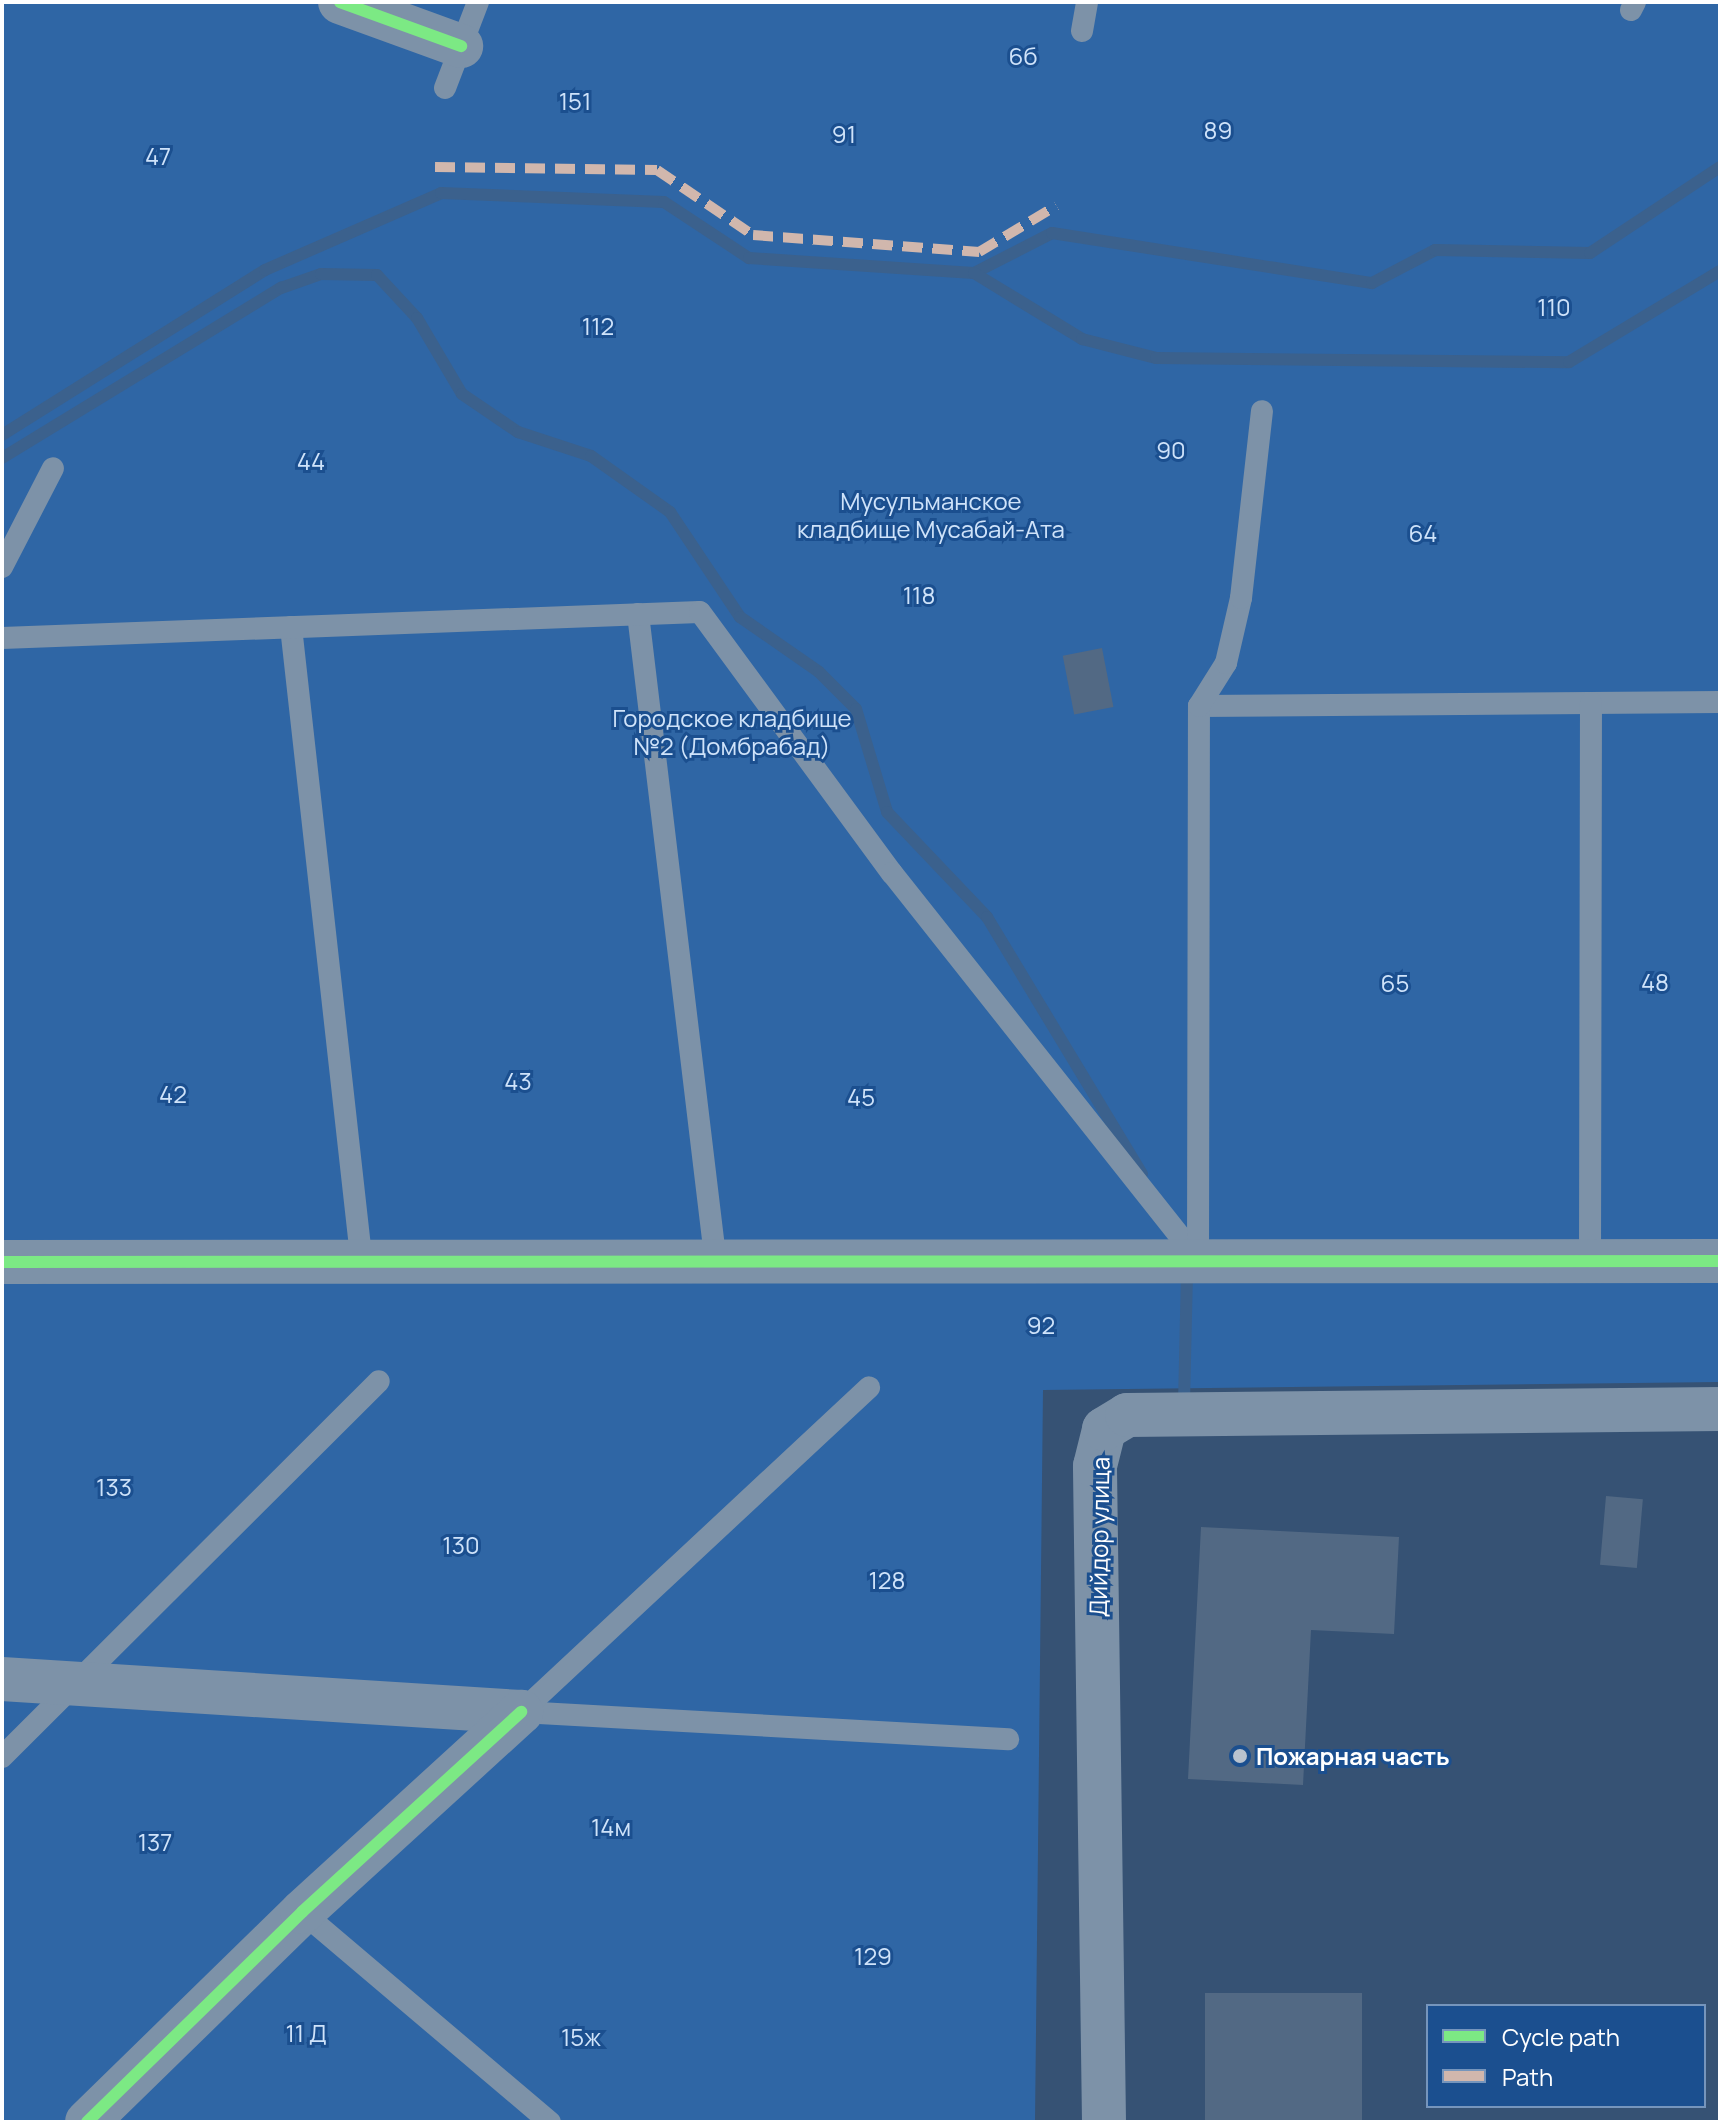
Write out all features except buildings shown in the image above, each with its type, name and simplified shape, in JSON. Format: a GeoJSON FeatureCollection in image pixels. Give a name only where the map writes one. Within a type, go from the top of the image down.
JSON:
{"type":"FeatureCollection","features":[{"type":"Feature","properties":{"kind":"street"},"geometry":{"type":"LineString","coordinates":[[340,2],[461,46]]}},
{"type":"Feature","properties":{"kind":"street"},"geometry":{"type":"LineString","coordinates":[[2,1262],[362,1265],[1198,1259],[1590,1263],[1720,1261]]}},
{"type":"Feature","properties":{"kind":"street","name":"Дийдор улица"},"geometry":{"type":"LineString","coordinates":[[1104,2122],[1095,1466],[1104,1429],[1127,1415],[1720,1409]]}},
{"type":"Feature","properties":{"kind":"street"},"geometry":{"type":"LineString","coordinates":[[2,1679],[521,1712]]}},
{"type":"Feature","properties":{"kind":"street"},"geometry":{"type":"LineString","coordinates":[[87,2122],[302,1912],[521,1712]]}},
{"type":"Feature","properties":{"kind":"lane"},"geometry":{"type":"LineString","coordinates":[[445,88],[478,2]]}},
{"type":"Feature","properties":{"kind":"lane"},"geometry":{"type":"LineString","coordinates":[[1082,31],[1087,2]]}},
{"type":"Feature","properties":{"kind":"lane"},"geometry":{"type":"LineString","coordinates":[[1198,1259],[1199,706],[1226,663],[1238,611],[1262,411]]}},
{"type":"Feature","properties":{"kind":"lane"},"geometry":{"type":"LineString","coordinates":[[2,567],[53,468]]}},
{"type":"Feature","properties":{"kind":"lane"},"geometry":{"type":"LineString","coordinates":[[2,638],[700,612],[892,873],[1198,1259]]}},
{"type":"Feature","properties":{"kind":"lane"},"geometry":{"type":"LineString","coordinates":[[638,614],[716,1264]]}},
{"type":"Feature","properties":{"kind":"lane"},"geometry":{"type":"LineString","coordinates":[[291,627],[362,1265]]}},
{"type":"Feature","properties":{"kind":"lane"},"geometry":{"type":"LineString","coordinates":[[1199,706],[1720,702]]}},
{"type":"Feature","properties":{"kind":"lane"},"geometry":{"type":"LineString","coordinates":[[1590,1263],[1591,703]]}},
{"type":"Feature","properties":{"kind":"lane"},"geometry":{"type":"LineString","coordinates":[[2,1757],[379,1381]]}},
{"type":"Feature","properties":{"kind":"lane"},"geometry":{"type":"LineString","coordinates":[[521,1712],[869,1387]]}},
{"type":"Feature","properties":{"kind":"lane"},"geometry":{"type":"LineString","coordinates":[[521,1712],[1008,1739]]}},
{"type":"Feature","properties":{"kind":"lane"},"geometry":{"type":"LineString","coordinates":[[302,1912],[550,2122]]}},
{"type":"Feature","properties":{"kind":"green space","name":"Городское кладбище №2 (Домбрабад)"},"geometry":{"type":"Polygon","coordinates":[[[2,2],[1720,2],[1720,1382],[1043,1390],[1035,2122],[2,2122],[2,2]]]}},
{"type":"Feature","properties":{"kind":"waterway"},"geometry":{"type":"LineString","coordinates":[[974,273],[1052,233],[1372,283],[1435,250],[1590,253],[1720,167]]}},
{"type":"Feature","properties":{"kind":"waterway"},"geometry":{"type":"LineString","coordinates":[[2,435],[265,270],[441,193],[664,202],[749,258],[974,273],[1082,339],[1156,358],[1569,362],[1720,271]]}},
{"type":"Feature","properties":{"kind":"waterway"},"geometry":{"type":"LineString","coordinates":[[2,458],[281,288],[321,274],[377,275],[417,318],[462,394],[518,432],[591,456],[670,512],[740,617],[819,672],[856,709],[887,812],[987,917],[1142,1174]]}},
{"type":"Feature","properties":{"kind":"waterway"},"geometry":{"type":"LineString","coordinates":[[1184,1404],[1187,1273]]}},
{"type":"Feature","properties":{"kind":"marked path"},"geometry":{"type":"LineString","coordinates":[[435,167],[657,170],[753,235],[979,252],[1056,206]]}},
{"type":"Feature","properties":{"kind":"cycle path"},"geometry":{"type":"LineString","coordinates":[[340,2],[461,46]]}},
{"type":"Feature","properties":{"kind":"cycle path"},"geometry":{"type":"LineString","coordinates":[[2,1262],[1720,1261]]}},
{"type":"Feature","properties":{"kind":"cycle path"},"geometry":{"type":"LineString","coordinates":[[87,2122],[302,1912],[521,1712]]}},
{"type":"Feature","properties":{"kind":"place","name":"Пожарная часть"},"geometry":{"type":"Point","coordinates":[1240,1756]}},
{"type":"Feature","properties":{"kind":"park label","name":"6б"},"geometry":{"type":"Point","coordinates":[1023,56]}},
{"type":"Feature","properties":{"kind":"park label","name":"151"},"geometry":{"type":"Point","coordinates":[575,101]}},
{"type":"Feature","properties":{"kind":"park label","name":"89"},"geometry":{"type":"Point","coordinates":[1218,130]}},
{"type":"Feature","properties":{"kind":"park label","name":"91"},"geometry":{"type":"Point","coordinates":[844,134]}},
{"type":"Feature","properties":{"kind":"park label","name":"47"},"geometry":{"type":"Point","coordinates":[158,156]}},
{"type":"Feature","properties":{"kind":"park label","name":"110"},"geometry":{"type":"Point","coordinates":[1554,307]}},
{"type":"Feature","properties":{"kind":"park label","name":"112"},"geometry":{"type":"Point","coordinates":[598,326]}},
{"type":"Feature","properties":{"kind":"park label","name":"90"},"geometry":{"type":"Point","coordinates":[1171,450]}},
{"type":"Feature","properties":{"kind":"park label","name":"44"},"geometry":{"type":"Point","coordinates":[311,461]}},
{"type":"Feature","properties":{"kind":"park label","name":"Мусульманское кладбище Мусабай-Ата"},"geometry":{"type":"Point","coordinates":[931,515]}},
{"type":"Feature","properties":{"kind":"park label","name":"64"},"geometry":{"type":"Point","coordinates":[1423,533]}},
{"type":"Feature","properties":{"kind":"park label","name":"118"},"geometry":{"type":"Point","coordinates":[919,595]}},
{"type":"Feature","properties":{"kind":"park label","name":"48"},"geometry":{"type":"Point","coordinates":[1655,982]}},
{"type":"Feature","properties":{"kind":"park label","name":"65"},"geometry":{"type":"Point","coordinates":[1395,983]}},
{"type":"Feature","properties":{"kind":"park label","name":"43"},"geometry":{"type":"Point","coordinates":[518,1081]}},
{"type":"Feature","properties":{"kind":"park label","name":"42"},"geometry":{"type":"Point","coordinates":[173,1094]}},
{"type":"Feature","properties":{"kind":"park label","name":"45"},"geometry":{"type":"Point","coordinates":[861,1097]}},
{"type":"Feature","properties":{"kind":"park label","name":"92"},"geometry":{"type":"Point","coordinates":[1041,1325]}},
{"type":"Feature","properties":{"kind":"park label","name":"133"},"geometry":{"type":"Point","coordinates":[114,1487]}},
{"type":"Feature","properties":{"kind":"park label","name":"130"},"geometry":{"type":"Point","coordinates":[461,1545]}},
{"type":"Feature","properties":{"kind":"park label","name":"128"},"geometry":{"type":"Point","coordinates":[887,1580]}},
{"type":"Feature","properties":{"kind":"park label","name":"14м"},"geometry":{"type":"Point","coordinates":[611,1827]}},
{"type":"Feature","properties":{"kind":"park label","name":"137"},"geometry":{"type":"Point","coordinates":[155,1842]}},
{"type":"Feature","properties":{"kind":"park label","name":"129"},"geometry":{"type":"Point","coordinates":[873,1956]}},
{"type":"Feature","properties":{"kind":"park label","name":"11 Д"},"geometry":{"type":"Point","coordinates":[306,2033]}},
{"type":"Feature","properties":{"kind":"park label","name":"15ж"},"geometry":{"type":"Point","coordinates":[581,2037]}}]}
